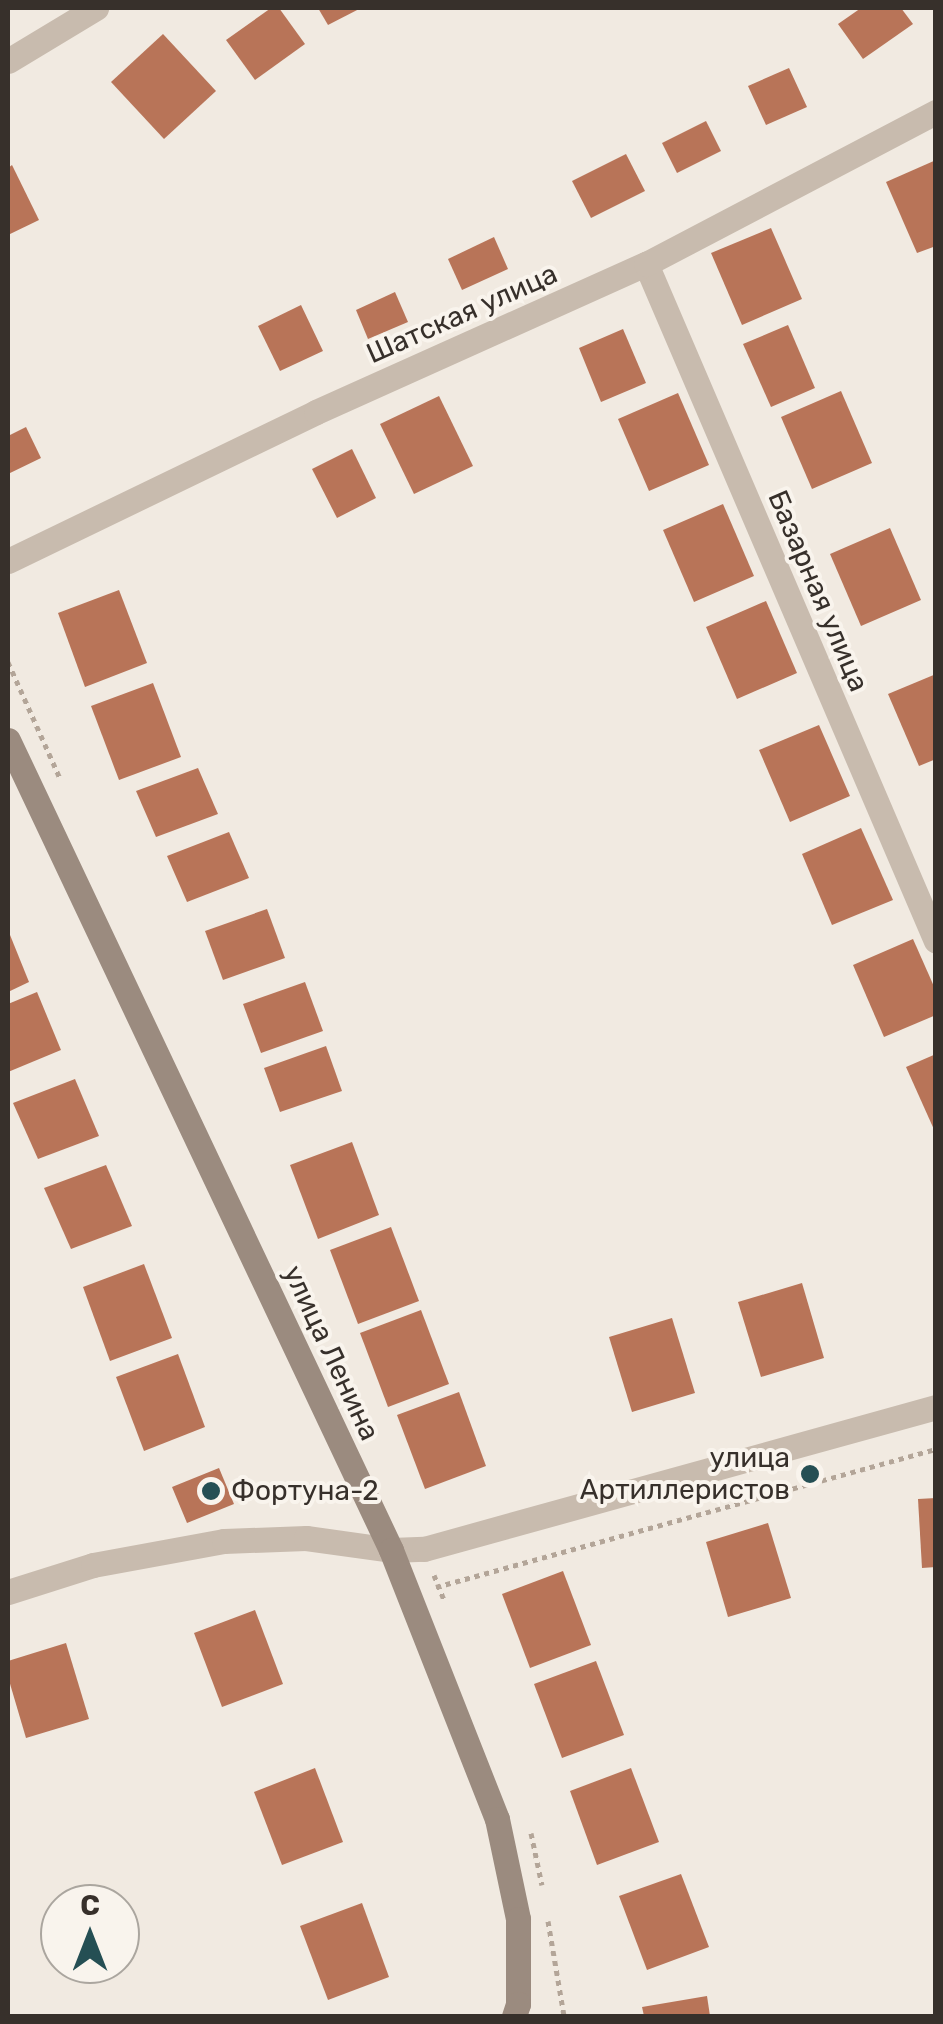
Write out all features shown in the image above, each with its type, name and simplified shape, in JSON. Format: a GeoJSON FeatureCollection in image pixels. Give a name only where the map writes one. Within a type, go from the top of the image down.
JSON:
{"type":"FeatureCollection","features":[{"type":"Feature","properties":{"kind":"main road","name":"улица Ленина"},"geometry":{"type":"LineString","coordinates":[[8,740],[392,1550],[497,1819],[518,1919],[518,2012]]}},
{"type":"Feature","properties":{"kind":"street"},"geometry":{"type":"LineString","coordinates":[[8,61],[96,8]]}},
{"type":"Feature","properties":{"kind":"street","name":"Шатская улица"},"geometry":{"type":"LineString","coordinates":[[8,561],[316,412],[646,264],[936,112]]}},
{"type":"Feature","properties":{"kind":"street","name":"Базарная улица"},"geometry":{"type":"LineString","coordinates":[[646,264],[936,941]]}},
{"type":"Feature","properties":{"kind":"street"},"geometry":{"type":"LineString","coordinates":[[8,1592],[92,1565],[224,1540],[306,1538],[392,1550],[424,1549],[936,1407]]}},
{"type":"Feature","properties":{"kind":"path"},"geometry":{"type":"LineString","coordinates":[[409,1594],[936,1449]]}},
{"type":"Feature","properties":{"kind":"building"},"geometry":{"type":"Polygon","coordinates":[[[271,8],[279,8],[305,44],[255,80],[226,40],[271,8]]]}},
{"type":"Feature","properties":{"kind":"building"},"geometry":{"type":"Polygon","coordinates":[[[318,8],[361,8],[328,25],[318,8]]]}},
{"type":"Feature","properties":{"kind":"building"},"geometry":{"type":"Polygon","coordinates":[[[861,8],[901,8],[913,24],[863,59],[838,24],[861,8]]]}},
{"type":"Feature","properties":{"kind":"building"},"geometry":{"type":"Polygon","coordinates":[[[163,34],[216,91],[164,139],[111,82],[163,34]]]}},
{"type":"Feature","properties":{"kind":"building"},"geometry":{"type":"Polygon","coordinates":[[[789,68],[807,107],[766,125],[748,86],[789,68]]]}},
{"type":"Feature","properties":{"kind":"building"},"geometry":{"type":"Polygon","coordinates":[[[706,121],[721,151],[677,173],[662,143],[706,121]]]}},
{"type":"Feature","properties":{"kind":"building"},"geometry":{"type":"Polygon","coordinates":[[[626,154],[645,191],[591,218],[572,181],[626,154]]]}},
{"type":"Feature","properties":{"kind":"building"},"geometry":{"type":"Polygon","coordinates":[[[936,160],[936,246],[917,253],[886,182],[936,160]]]}},
{"type":"Feature","properties":{"kind":"building"},"geometry":{"type":"Polygon","coordinates":[[[12,165],[39,220],[8,235],[8,168],[12,165]]]}},
{"type":"Feature","properties":{"kind":"building"},"geometry":{"type":"Polygon","coordinates":[[[771,228],[802,299],[742,325],[711,253],[771,228]]]}},
{"type":"Feature","properties":{"kind":"building"},"geometry":{"type":"Polygon","coordinates":[[[494,237],[508,269],[462,290],[448,259],[494,237]]]}},
{"type":"Feature","properties":{"kind":"building"},"geometry":{"type":"Polygon","coordinates":[[[395,292],[408,322],[368,339],[356,310],[395,292]]]}},
{"type":"Feature","properties":{"kind":"building"},"geometry":{"type":"Polygon","coordinates":[[[301,305],[323,351],[280,371],[258,326],[301,305]]]}},
{"type":"Feature","properties":{"kind":"building"},"geometry":{"type":"Polygon","coordinates":[[[788,325],[815,388],[771,407],[743,344],[788,325]]]}},
{"type":"Feature","properties":{"kind":"building"},"geometry":{"type":"Polygon","coordinates":[[[623,329],[646,383],[601,402],[579,348],[623,329]]]}},
{"type":"Feature","properties":{"kind":"building"},"geometry":{"type":"Polygon","coordinates":[[[841,391],[872,463],[812,489],[781,417],[841,391]]]}},
{"type":"Feature","properties":{"kind":"building"},"geometry":{"type":"Polygon","coordinates":[[[678,393],[709,465],[649,491],[618,419],[678,393]]]}},
{"type":"Feature","properties":{"kind":"building"},"geometry":{"type":"Polygon","coordinates":[[[439,396],[473,466],[414,494],[380,424],[439,396]]]}},
{"type":"Feature","properties":{"kind":"building"},"geometry":{"type":"Polygon","coordinates":[[[26,427],[41,458],[8,474],[8,436],[26,427]]]}},
{"type":"Feature","properties":{"kind":"building"},"geometry":{"type":"Polygon","coordinates":[[[352,449],[376,498],[337,518],[312,469],[352,449]]]}},
{"type":"Feature","properties":{"kind":"building"},"geometry":{"type":"Polygon","coordinates":[[[723,504],[754,576],[694,602],[663,530],[723,504]]]}},
{"type":"Feature","properties":{"kind":"building"},"geometry":{"type":"Polygon","coordinates":[[[890,528],[921,600],[861,626],[830,554],[890,528]]]}},
{"type":"Feature","properties":{"kind":"building"},"geometry":{"type":"Polygon","coordinates":[[[119,590],[147,663],[85,687],[58,613],[119,590]]]}},
{"type":"Feature","properties":{"kind":"building"},"geometry":{"type":"Polygon","coordinates":[[[766,601],[797,673],[737,699],[706,627],[766,601]]]}},
{"type":"Feature","properties":{"kind":"building"},"geometry":{"type":"Polygon","coordinates":[[[936,674],[936,759],[919,766],[888,694],[936,674]]]}},
{"type":"Feature","properties":{"kind":"building"},"geometry":{"type":"Polygon","coordinates":[[[153,683],[181,757],[119,780],[91,706],[153,683]]]}},
{"type":"Feature","properties":{"kind":"building"},"geometry":{"type":"Polygon","coordinates":[[[819,725],[850,796],[790,822],[759,750],[819,725]]]}},
{"type":"Feature","properties":{"kind":"building"},"geometry":{"type":"Polygon","coordinates":[[[198,768],[218,814],[156,837],[136,791],[198,768]]]}},
{"type":"Feature","properties":{"kind":"building"},"geometry":{"type":"Polygon","coordinates":[[[861,828],[893,900],[832,925],[802,854],[861,828]]]}},
{"type":"Feature","properties":{"kind":"building"},"geometry":{"type":"Polygon","coordinates":[[[229,832],[249,878],[187,902],[167,856],[229,832]]]}},
{"type":"Feature","properties":{"kind":"building"},"geometry":{"type":"Polygon","coordinates":[[[267,909],[285,958],[223,980],[205,931],[267,909]]]}},
{"type":"Feature","properties":{"kind":"building"},"geometry":{"type":"Polygon","coordinates":[[[8,930],[29,982],[8,992],[8,930]]]}},
{"type":"Feature","properties":{"kind":"building"},"geometry":{"type":"Polygon","coordinates":[[[913,939],[936,991],[936,1015],[884,1037],[853,965],[913,939]]]}},
{"type":"Feature","properties":{"kind":"building"},"geometry":{"type":"Polygon","coordinates":[[[305,982],[323,1031],[261,1053],[243,1004],[305,982]]]}},
{"type":"Feature","properties":{"kind":"building"},"geometry":{"type":"Polygon","coordinates":[[[37,992],[61,1050],[8,1072],[8,1004],[37,992]]]}},
{"type":"Feature","properties":{"kind":"building"},"geometry":{"type":"Polygon","coordinates":[[[326,1046],[342,1091],[280,1112],[264,1068],[326,1046]]]}},
{"type":"Feature","properties":{"kind":"building"},"geometry":{"type":"Polygon","coordinates":[[[936,1054],[936,1134],[906,1067],[936,1054]]]}},
{"type":"Feature","properties":{"kind":"building"},"geometry":{"type":"Polygon","coordinates":[[[75,1079],[99,1136],[38,1159],[13,1103],[75,1079]]]}},
{"type":"Feature","properties":{"kind":"building"},"geometry":{"type":"Polygon","coordinates":[[[352,1142],[379,1215],[318,1239],[290,1165],[352,1142]]]}},
{"type":"Feature","properties":{"kind":"building"},"geometry":{"type":"Polygon","coordinates":[[[106,1165],[132,1226],[71,1249],[44,1188],[106,1165]]]}},
{"type":"Feature","properties":{"kind":"building"},"geometry":{"type":"Polygon","coordinates":[[[391,1227],[419,1301],[358,1324],[330,1250],[391,1227]]]}},
{"type":"Feature","properties":{"kind":"building"},"geometry":{"type":"Polygon","coordinates":[[[144,1264],[172,1338],[110,1361],[83,1287],[144,1264]]]}},
{"type":"Feature","properties":{"kind":"building"},"geometry":{"type":"Polygon","coordinates":[[[802,1283],[824,1358],[761,1377],[738,1302],[802,1283]]]}},
{"type":"Feature","properties":{"kind":"building"},"geometry":{"type":"Polygon","coordinates":[[[421,1310],[449,1384],[388,1407],[360,1333],[421,1310]]]}},
{"type":"Feature","properties":{"kind":"building"},"geometry":{"type":"Polygon","coordinates":[[[672,1318],[695,1393],[632,1412],[609,1337],[672,1318]]]}},
{"type":"Feature","properties":{"kind":"building"},"geometry":{"type":"Polygon","coordinates":[[[178,1354],[205,1427],[144,1451],[116,1377],[178,1354]]]}},
{"type":"Feature","properties":{"kind":"building"},"geometry":{"type":"Polygon","coordinates":[[[459,1392],[486,1466],[425,1489],[397,1415],[459,1392]]]}},
{"type":"Feature","properties":{"kind":"building"},"geometry":{"type":"Polygon","coordinates":[[[219,1468],[234,1504],[187,1523],[172,1487],[219,1468]]]}},
{"type":"Feature","properties":{"kind":"building"},"geometry":{"type":"Polygon","coordinates":[[[936,1498],[936,1567],[922,1568],[918,1499],[936,1498]]]}},
{"type":"Feature","properties":{"kind":"building"},"geometry":{"type":"Polygon","coordinates":[[[768,1523],[791,1598],[728,1617],[706,1542],[768,1523]]]}},
{"type":"Feature","properties":{"kind":"building"},"geometry":{"type":"Polygon","coordinates":[[[563,1571],[591,1645],[530,1668],[502,1594],[563,1571]]]}},
{"type":"Feature","properties":{"kind":"building"},"geometry":{"type":"Polygon","coordinates":[[[255,1610],[283,1684],[222,1707],[194,1633],[255,1610]]]}},
{"type":"Feature","properties":{"kind":"building"},"geometry":{"type":"Polygon","coordinates":[[[66,1643],[89,1719],[26,1738],[8,1677],[8,1661],[66,1643]]]}},
{"type":"Feature","properties":{"kind":"building"},"geometry":{"type":"Polygon","coordinates":[[[596,1661],[624,1735],[562,1758],[534,1684],[596,1661]]]}},
{"type":"Feature","properties":{"kind":"building"},"geometry":{"type":"Polygon","coordinates":[[[315,1768],[343,1842],[282,1865],[254,1792],[315,1768]]]}},
{"type":"Feature","properties":{"kind":"building"},"geometry":{"type":"Polygon","coordinates":[[[631,1768],[659,1842],[597,1865],[570,1791],[631,1768]]]}},
{"type":"Feature","properties":{"kind":"building"},"geometry":{"type":"Polygon","coordinates":[[[681,1874],[709,1947],[647,1970],[619,1896],[681,1874]]]}},
{"type":"Feature","properties":{"kind":"building"},"geometry":{"type":"Polygon","coordinates":[[[362,1903],[389,1977],[328,2000],[300,1926],[362,1903]]]}},
{"type":"Feature","properties":{"kind":"building"},"geometry":{"type":"Polygon","coordinates":[[[707,1996],[710,2016],[644,2016],[642,2007],[707,1996]]]}},
{"type":"Feature","properties":{"kind":"place","name":"улица Артиллеристов"},"geometry":{"type":"Point","coordinates":[810,1474]}},
{"type":"Feature","properties":{"kind":"place","name":"Фортуна-2"},"geometry":{"type":"Point","coordinates":[211,1491]}}]}
